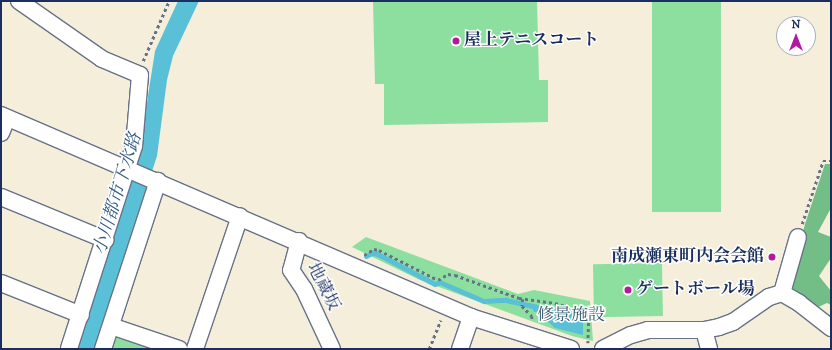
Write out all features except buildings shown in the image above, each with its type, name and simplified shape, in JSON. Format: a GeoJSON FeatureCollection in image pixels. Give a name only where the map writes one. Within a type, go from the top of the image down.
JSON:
{"type":"FeatureCollection","features":[{"type":"Feature","properties":{"kind":"street"},"geometry":{"type":"LineString","coordinates":[[19,1],[102,59],[140,75],[134,146],[129,170],[69,349]]}},
{"type":"Feature","properties":{"kind":"street"},"geometry":{"type":"LineString","coordinates":[[1,133],[4,116],[299,241],[471,317],[575,345]]}},
{"type":"Feature","properties":{"kind":"street"},"geometry":{"type":"LineString","coordinates":[[103,349],[156,181]]}},
{"type":"Feature","properties":{"kind":"street"},"geometry":{"type":"LineString","coordinates":[[1,197],[106,240]]}},
{"type":"Feature","properties":{"kind":"street"},"geometry":{"type":"LineString","coordinates":[[195,349],[240,216]]}},
{"type":"Feature","properties":{"kind":"street"},"geometry":{"type":"LineString","coordinates":[[782,293],[798,237]]}},
{"type":"Feature","properties":{"kind":"street","name":"地蔵坂"},"geometry":{"type":"LineString","coordinates":[[299,241],[291,270],[304,289],[332,349]]}},
{"type":"Feature","properties":{"kind":"street"},"geometry":{"type":"LineString","coordinates":[[1,283],[81,316]]}},
{"type":"Feature","properties":{"kind":"street"},"geometry":{"type":"LineString","coordinates":[[599,345],[648,330],[704,330],[733,322],[768,297],[782,293],[800,303],[831,328]]}},
{"type":"Feature","properties":{"kind":"street"},"geometry":{"type":"LineString","coordinates":[[460,349],[471,317]]}},
{"type":"Feature","properties":{"kind":"street"},"geometry":{"type":"LineString","coordinates":[[111,326],[179,349]]}},
{"type":"Feature","properties":{"kind":"street"},"geometry":{"type":"LineString","coordinates":[[704,330],[709,349]]}},
{"type":"Feature","properties":{"kind":"path"},"geometry":{"type":"LineString","coordinates":[[140,75],[147,49],[169,1]]}},
{"type":"Feature","properties":{"kind":"path"},"geometry":{"type":"LineString","coordinates":[[798,237],[823,161],[831,161]]}},
{"type":"Feature","properties":{"kind":"path"},"geometry":{"type":"LineString","coordinates":[[368,261],[361,258],[368,252],[379,250],[438,280],[448,274],[455,275],[522,300],[555,303],[584,312],[589,317],[588,343]]}},
{"type":"Feature","properties":{"kind":"path"},"geometry":{"type":"LineString","coordinates":[[522,300],[522,306],[532,316],[532,327]]}},
{"type":"Feature","properties":{"kind":"path"},"geometry":{"type":"LineString","coordinates":[[429,349],[447,306]]}},
{"type":"Feature","properties":{"kind":"path"},"geometry":{"type":"LineString","coordinates":[[575,345],[588,343],[599,345]]}},
{"type":"Feature","properties":{"kind":"green space","name":"屋上テニスコート"},"geometry":{"type":"Polygon","coordinates":[[[373,1],[537,1],[539,80],[548,80],[548,122],[384,125],[384,84],[375,84],[373,1]]]}},
{"type":"Feature","properties":{"kind":"green space"},"geometry":{"type":"Polygon","coordinates":[[[652,1],[721,1],[721,212],[652,212],[652,1]]]}},
{"type":"Feature","properties":{"kind":"green space"},"geometry":{"type":"Polygon","coordinates":[[[825,164],[831,164],[831,208],[818,232],[831,237],[831,258],[819,276],[831,291],[831,305],[827,303],[814,309],[788,292],[805,224],[825,164]]]}},
{"type":"Feature","properties":{"kind":"green space","name":"修景施設"},"geometry":{"type":"Polygon","coordinates":[[[366,237],[518,294],[534,290],[590,301],[593,341],[572,336],[420,280],[352,247],[366,237]]]}},
{"type":"Feature","properties":{"kind":"green space","name":"ゲートボール場"},"geometry":{"type":"Polygon","coordinates":[[[662,263],[663,316],[594,317],[593,264],[662,263]]]}},
{"type":"Feature","properties":{"kind":"green space"},"geometry":{"type":"Polygon","coordinates":[[[108,333],[160,349],[103,349],[108,333]]]}},
{"type":"Feature","properties":{"kind":"water"},"geometry":{"type":"Polygon","coordinates":[[[178,1],[199,1],[173,56],[167,80],[157,156],[94,349],[78,349],[138,160],[155,51],[178,1]]]}},
{"type":"Feature","properties":{"kind":"water"},"geometry":{"type":"Polygon","coordinates":[[[529,303],[572,312],[583,318],[583,335],[555,328],[548,322],[549,317],[555,314],[551,311],[534,312],[531,306],[527,305],[529,303]]]}},
{"type":"Feature","properties":{"kind":"waterway"},"geometry":{"type":"LineString","coordinates":[[366,256],[372,253],[378,254],[435,284],[440,282],[484,301],[506,300],[532,306]]}},
{"type":"Feature","properties":{"kind":"place","name":"屋上テニスコート"},"geometry":{"type":"Point","coordinates":[456,41]}},
{"type":"Feature","properties":{"kind":"place","name":"南成瀬東町内会会館"},"geometry":{"type":"Point","coordinates":[772,257]}},
{"type":"Feature","properties":{"kind":"place","name":"ゲートボール場"},"geometry":{"type":"Point","coordinates":[628,290]}},
{"type":"Feature","properties":{"kind":"water label","name":"小川都市下水路"},"geometry":{"type":"Point","coordinates":[118,194]}}]}
